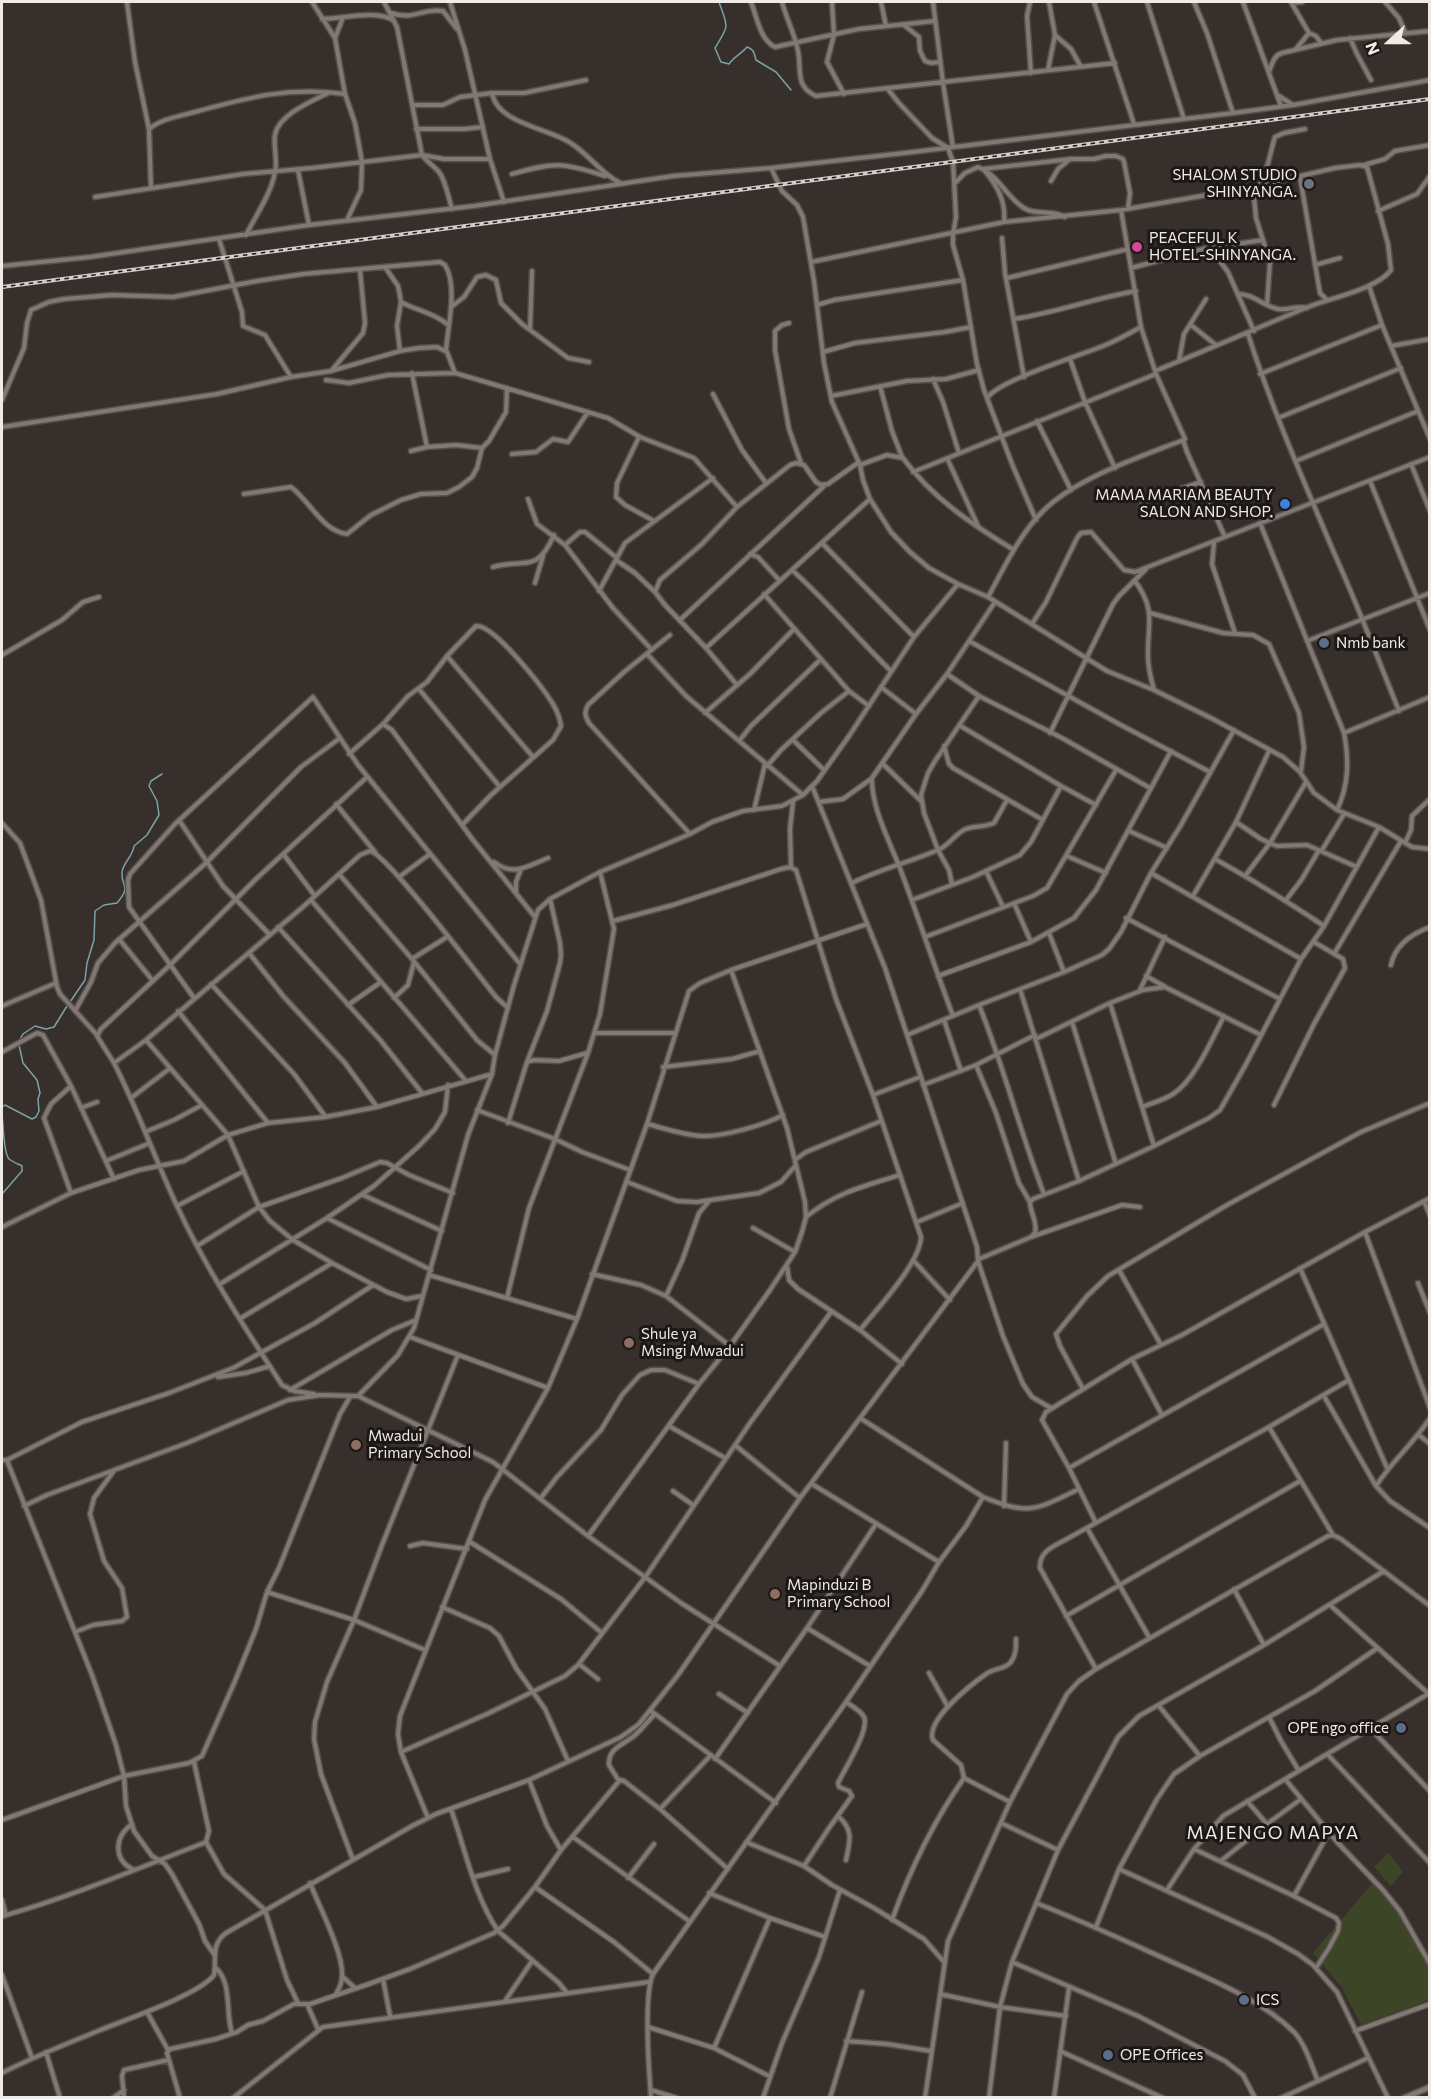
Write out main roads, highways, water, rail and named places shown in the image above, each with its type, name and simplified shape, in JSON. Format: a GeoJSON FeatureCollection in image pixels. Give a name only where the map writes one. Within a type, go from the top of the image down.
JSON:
{"type":"FeatureCollection","features":[{"type":"Feature","properties":{"kind":"main road"},"geometry":{"type":"LineString","coordinates":[[1404,2097],[1427,2088]]}},
{"type":"Feature","properties":{"kind":"waterway"},"geometry":{"type":"LineString","coordinates":[[719,2],[726,26],[715,48],[721,62],[729,64],[747,47],[753,52],[756,60],[776,72],[791,90]]}},
{"type":"Feature","properties":{"kind":"waterway"},"geometry":{"type":"LineString","coordinates":[[70,1002],[85,980],[94,940],[95,911],[104,905],[117,903],[124,893],[122,877],[124,866],[134,846],[147,835],[159,815],[157,801],[149,786],[151,781],[162,774]]}},
{"type":"Feature","properties":{"kind":"waterway"},"geometry":{"type":"LineString","coordinates":[[19,1041],[23,1034],[35,1026],[46,1029],[54,1027],[67,1006]]}},
{"type":"Feature","properties":{"kind":"waterway"},"geometry":{"type":"LineString","coordinates":[[2,1107],[5,1105],[32,1119],[39,1111],[40,1093],[37,1080],[23,1063],[19,1045]]}},
{"type":"Feature","properties":{"kind":"waterway"},"geometry":{"type":"LineString","coordinates":[[2,1116],[7,1156],[22,1166],[22,1171],[2,1194]]}},
{"type":"Feature","properties":{"kind":"railway"},"geometry":{"type":"LineString","coordinates":[[2,287],[1430,99]]}},
{"type":"Feature","properties":{"kind":"place","name":"SHALOM STUDIO SHINYANGA."},"geometry":{"type":"Point","coordinates":[1309,184]}},
{"type":"Feature","properties":{"kind":"place","name":"PEACEFUL K HOTEL-SHINYANGA."},"geometry":{"type":"Point","coordinates":[1137,247]}},
{"type":"Feature","properties":{"kind":"place","name":"MAMA MARIAM BEAUTY SALON AND SHOP."},"geometry":{"type":"Point","coordinates":[1285,504]}},
{"type":"Feature","properties":{"kind":"place","name":"Nmb bank"},"geometry":{"type":"Point","coordinates":[1324,643]}},
{"type":"Feature","properties":{"kind":"place","name":"Shule ya Msingi Mwadui"},"geometry":{"type":"Point","coordinates":[629,1343]}},
{"type":"Feature","properties":{"kind":"place","name":"Mwadui Primary School"},"geometry":{"type":"Point","coordinates":[356,1445]}},
{"type":"Feature","properties":{"kind":"place","name":"Mapinduzi B Primary School"},"geometry":{"type":"Point","coordinates":[775,1594]}},
{"type":"Feature","properties":{"kind":"place","name":"OPE ngo office"},"geometry":{"type":"Point","coordinates":[1401,1728]}},
{"type":"Feature","properties":{"kind":"place","name":"ICS"},"geometry":{"type":"Point","coordinates":[1244,2000]}},
{"type":"Feature","properties":{"kind":"place","name":"OPE Offices"},"geometry":{"type":"Point","coordinates":[1108,2055]}},
{"type":"Feature","properties":{"kind":"district","name":"MAJENGO MAPYA"},"geometry":{"type":"Point","coordinates":[1273,1833]}}]}
